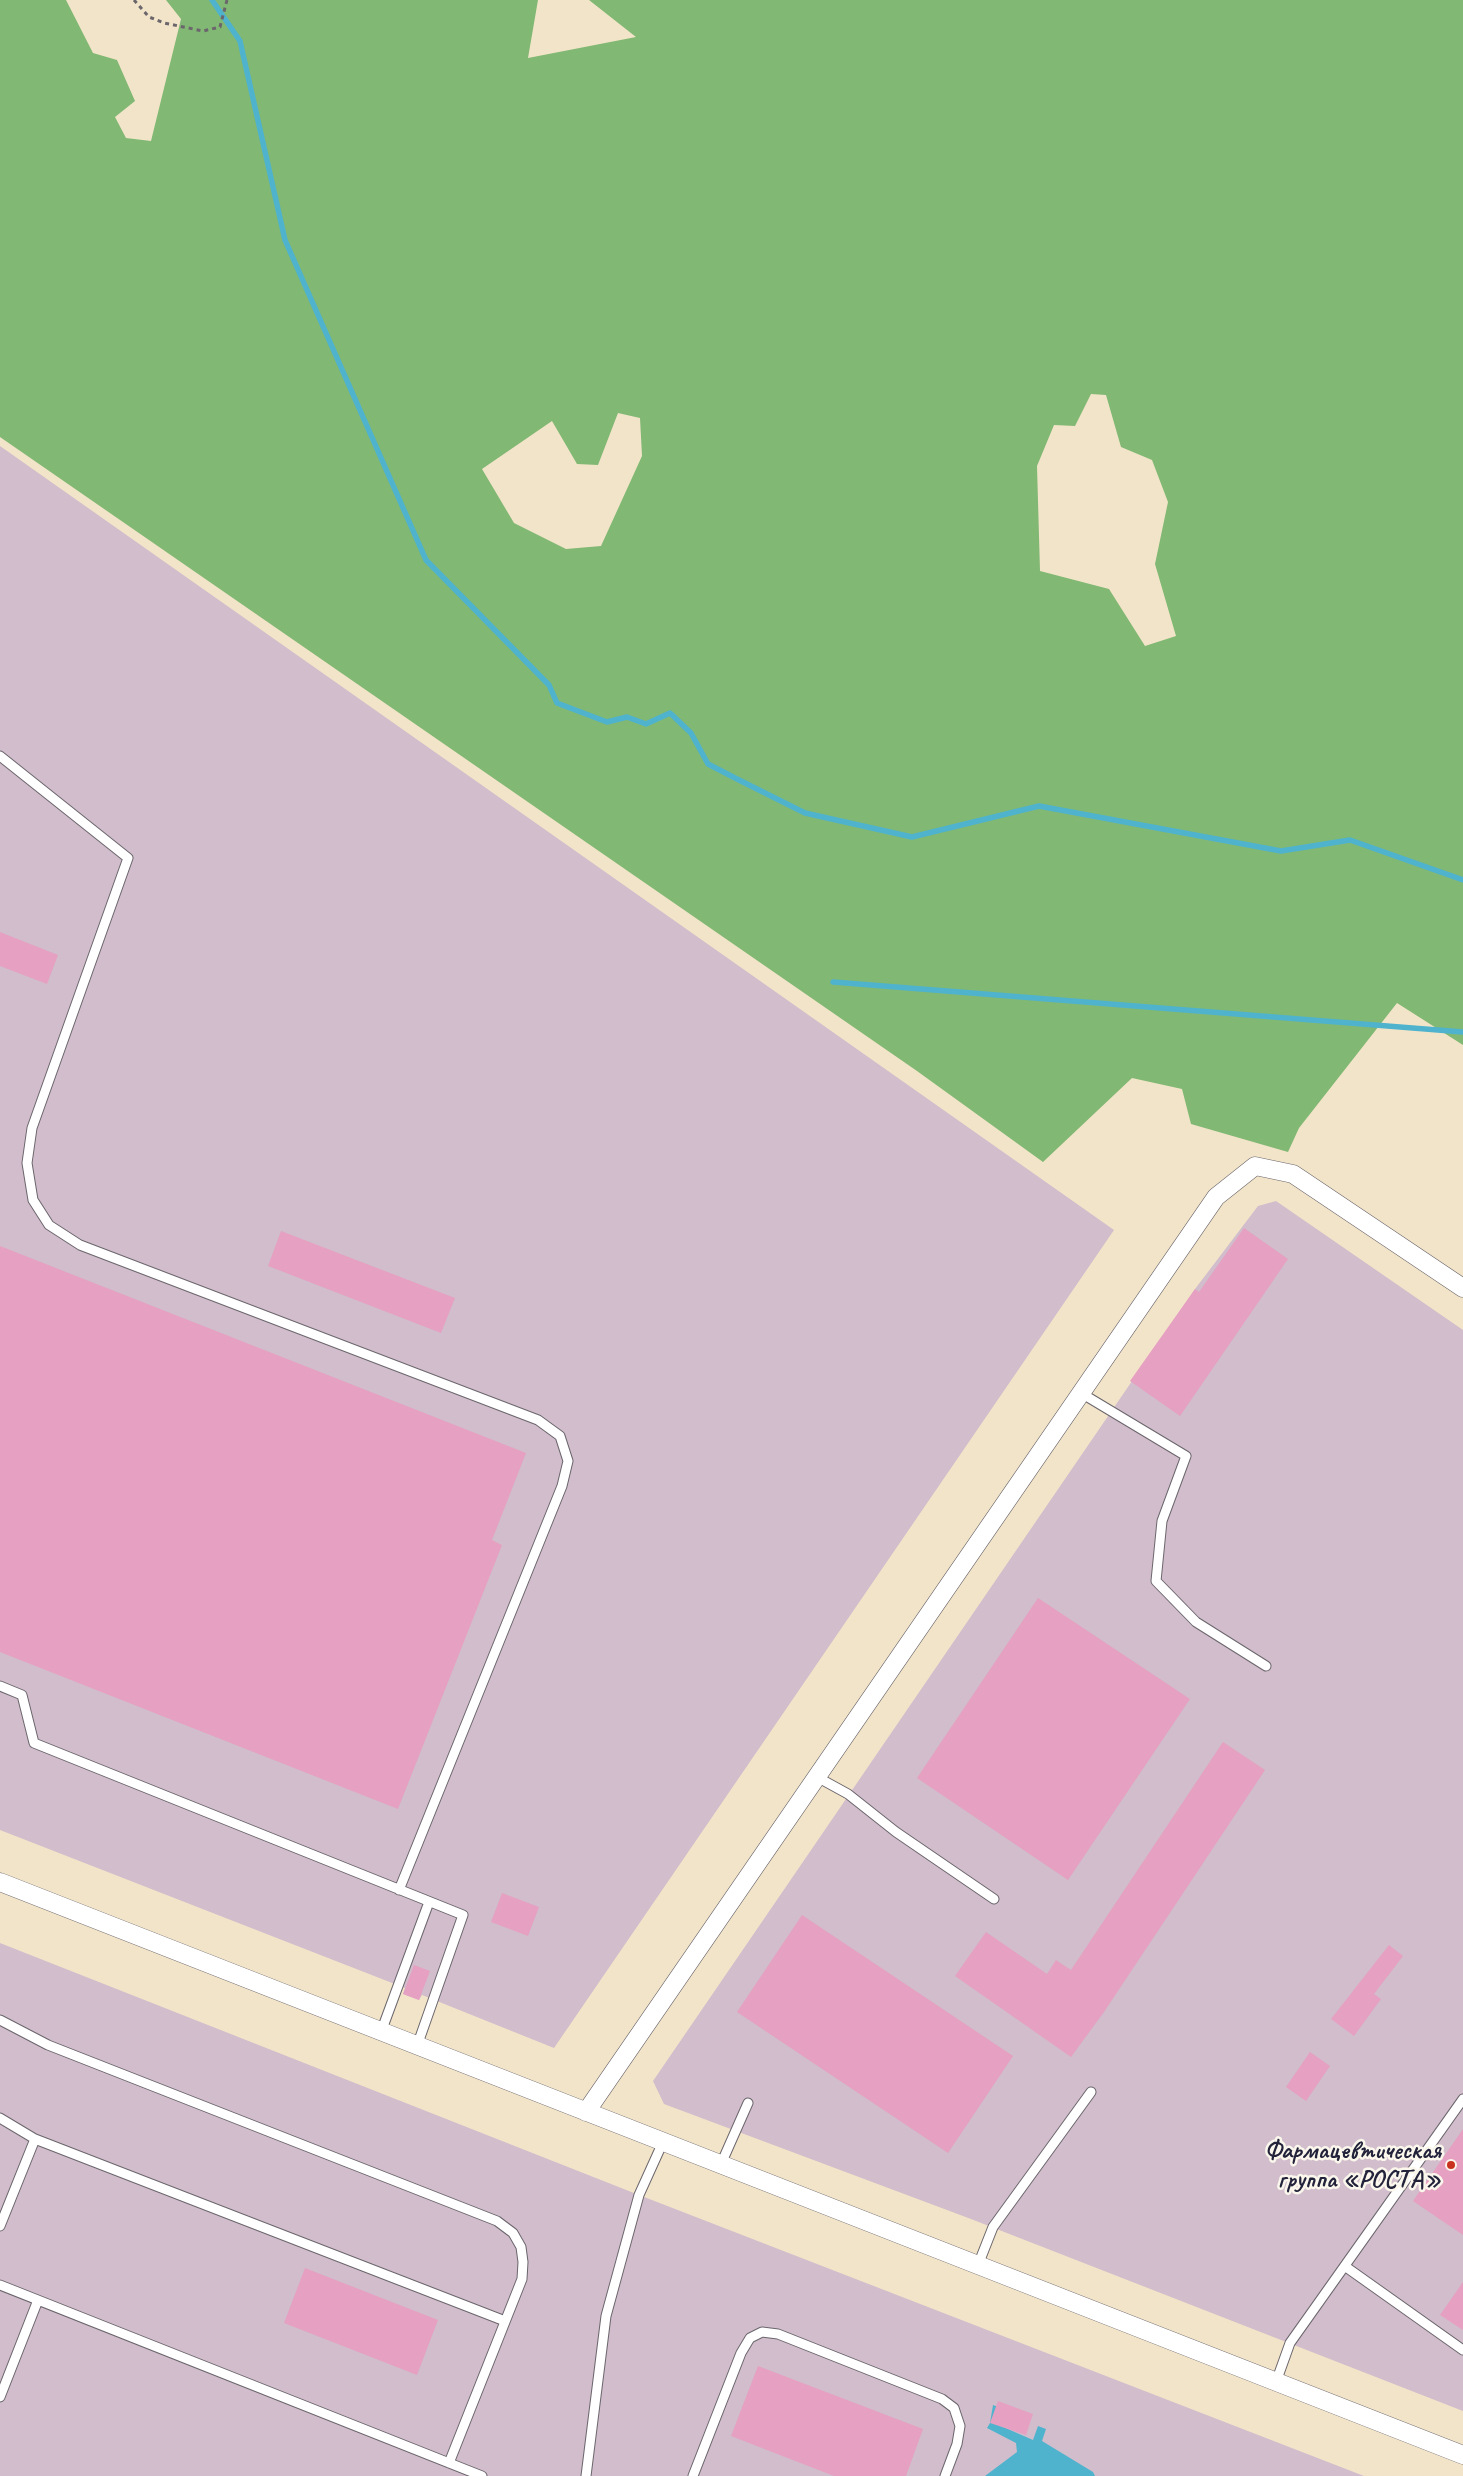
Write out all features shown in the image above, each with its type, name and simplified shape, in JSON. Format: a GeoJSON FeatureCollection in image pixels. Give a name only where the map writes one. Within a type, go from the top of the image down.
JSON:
{"type":"FeatureCollection","features":[{"type":"Feature","properties":{"kind":"street"},"geometry":{"type":"LineString","coordinates":[[586,2112],[1216,1197],[1256,1166],[1293,1174],[1463,1288]]}},
{"type":"Feature","properties":{"kind":"street"},"geometry":{"type":"LineString","coordinates":[[0,1882],[1463,2455]]}},
{"type":"Feature","properties":{"kind":"lane"},"geometry":{"type":"LineString","coordinates":[[0,756],[128,858],[32,1128],[27,1164],[33,1200],[49,1225],[80,1245],[538,1420],[560,1436],[568,1461],[562,1486],[399,1890]]}},
{"type":"Feature","properties":{"kind":"lane"},"geometry":{"type":"LineString","coordinates":[[1081,1393],[1186,1456],[1162,1520],[1156,1581],[1196,1622],[1266,1666]]}},
{"type":"Feature","properties":{"kind":"lane"},"geometry":{"type":"LineString","coordinates":[[0,1686],[22,1694],[34,1743],[463,1915],[417,2046]]}},
{"type":"Feature","properties":{"kind":"lane"},"geometry":{"type":"LineString","coordinates":[[817,1777],[848,1794],[896,1832],[994,1900]]}},
{"type":"Feature","properties":{"kind":"lane"},"geometry":{"type":"LineString","coordinates":[[381,2032],[429,1902]]}},
{"type":"Feature","properties":{"kind":"lane"},"geometry":{"type":"LineString","coordinates":[[0,2020],[48,2045],[497,2221],[513,2233],[521,2247],[524,2262],[522,2279],[449,2463]]}},
{"type":"Feature","properties":{"kind":"lane"},"geometry":{"type":"LineString","coordinates":[[978,2265],[993,2228],[1091,2092]]}},
{"type":"Feature","properties":{"kind":"lane"},"geometry":{"type":"LineString","coordinates":[[1276,2382],[1290,2343],[1463,2098]]}},
{"type":"Feature","properties":{"kind":"lane"},"geometry":{"type":"LineString","coordinates":[[721,2164],[748,2103]]}},
{"type":"Feature","properties":{"kind":"lane"},"geometry":{"type":"LineString","coordinates":[[0,2118],[35,2139],[505,2321]]}},
{"type":"Feature","properties":{"kind":"lane"},"geometry":{"type":"LineString","coordinates":[[0,2226],[35,2139]]}},
{"type":"Feature","properties":{"kind":"lane"},"geometry":{"type":"LineString","coordinates":[[586,2476],[606,2316],[639,2195],[663,2142]]}},
{"type":"Feature","properties":{"kind":"lane"},"geometry":{"type":"LineString","coordinates":[[1346,2266],[1463,2350]]}},
{"type":"Feature","properties":{"kind":"lane"},"geometry":{"type":"LineString","coordinates":[[0,2285],[482,2476]]}},
{"type":"Feature","properties":{"kind":"lane"},"geometry":{"type":"LineString","coordinates":[[0,2397],[38,2300]]}},
{"type":"Feature","properties":{"kind":"lane"},"geometry":{"type":"LineString","coordinates":[[693,2476],[741,2353],[750,2338],[762,2332],[778,2334],[796,2341],[942,2399],[954,2408],[960,2426],[957,2444],[945,2476]]}},
{"type":"Feature","properties":{"kind":"path"},"geometry":{"type":"LineString","coordinates":[[134,0],[148,17],[164,24],[203,31],[220,27],[227,0]]}},
{"type":"Feature","properties":{"kind":"shaded area"},"geometry":{"type":"Polygon","coordinates":[[[0,446],[1114,1230],[554,2048],[422,1995],[419,2000],[403,1994],[405,1988],[0,1830],[0,446]]]}},
{"type":"Feature","properties":{"kind":"shaded area"},"geometry":{"type":"Polygon","coordinates":[[[1276,1201],[1463,1330],[1463,2411],[971,2219],[664,2104],[653,2081],[1195,1289],[1258,1206],[1276,1201]]]}},
{"type":"Feature","properties":{"kind":"shaded area"},"geometry":{"type":"Polygon","coordinates":[[[0,1943],[639,2195],[1364,2476],[0,2476],[0,1943]]]}},
{"type":"Feature","properties":{"kind":"green space"},"geometry":{"type":"Polygon","coordinates":[[[0,0],[66,0],[93,53],[117,60],[135,101],[115,117],[126,138],[151,141],[181,19],[166,0],[538,0],[528,58],[636,37],[589,0],[1463,0],[1463,1045],[1397,1003],[1299,1128],[1288,1152],[1191,1124],[1182,1089],[1132,1078],[1043,1162],[917,1071],[0,437],[0,0]],[[1091,394],[1075,426],[1054,425],[1037,466],[1040,571],[1109,589],[1145,646],[1176,636],[1155,564],[1168,502],[1152,460],[1121,447],[1106,395],[1091,394]],[[618,413],[598,465],[577,464],[552,421],[482,469],[514,523],[566,549],[601,546],[642,456],[640,418],[618,413]]]}},
{"type":"Feature","properties":{"kind":"water"},"geometry":{"type":"Polygon","coordinates":[[[993,2405],[1006,2410],[1001,2426],[1033,2440],[1038,2426],[1046,2429],[1042,2441],[1093,2472],[1095,2476],[985,2476],[1017,2452],[1016,2443],[987,2428],[990,2423],[993,2405]]]}},
{"type":"Feature","properties":{"kind":"building"},"geometry":{"type":"Polygon","coordinates":[[[0,932],[58,955],[47,984],[0,966],[0,932]]]}},
{"type":"Feature","properties":{"kind":"building"},"geometry":{"type":"Polygon","coordinates":[[[1244,1228],[1288,1259],[1180,1416],[1130,1381],[1195,1289],[1199,1292],[1244,1228]]]}},
{"type":"Feature","properties":{"kind":"building"},"geometry":{"type":"Polygon","coordinates":[[[281,1231],[455,1298],[441,1333],[268,1266],[281,1231]]]}},
{"type":"Feature","properties":{"kind":"building"},"geometry":{"type":"Polygon","coordinates":[[[0,1246],[526,1453],[492,1540],[502,1545],[398,1809],[0,1652],[0,1246]]]}},
{"type":"Feature","properties":{"kind":"building"},"geometry":{"type":"Polygon","coordinates":[[[1038,1598],[1190,1699],[1068,1880],[917,1778],[1038,1598]]]}},
{"type":"Feature","properties":{"kind":"building"},"geometry":{"type":"Polygon","coordinates":[[[1223,1742],[1265,1770],[1104,2012],[1071,2057],[955,1976],[986,1932],[1047,1974],[1056,1960],[1071,1970],[1223,1742]]]}},
{"type":"Feature","properties":{"kind":"building"},"geometry":{"type":"Polygon","coordinates":[[[502,1893],[539,1907],[528,1936],[491,1922],[502,1893]]]}},
{"type":"Feature","properties":{"kind":"building"},"geometry":{"type":"Polygon","coordinates":[[[802,1915],[1013,2056],[948,2153],[737,2012],[802,1915]]]}},
{"type":"Feature","properties":{"kind":"building"},"geometry":{"type":"Polygon","coordinates":[[[1389,1945],[1403,1956],[1374,1994],[1381,1999],[1354,2036],[1331,2019],[1389,1945]]]}},
{"type":"Feature","properties":{"kind":"building"},"geometry":{"type":"Polygon","coordinates":[[[414,1965],[430,1971],[419,2000],[403,1994],[414,1965]]]}},
{"type":"Feature","properties":{"kind":"building"},"geometry":{"type":"Polygon","coordinates":[[[1310,2052],[1330,2066],[1306,2101],[1286,2087],[1310,2052]]]}},
{"type":"Feature","properties":{"kind":"building","name":"Фармацевтическая группа «РОСТА»"},"geometry":{"type":"Polygon","coordinates":[[[1463,2129],[1463,2235],[1413,2201],[1463,2129]]]}},
{"type":"Feature","properties":{"kind":"building"},"geometry":{"type":"Polygon","coordinates":[[[305,2268],[438,2320],[417,2375],[284,2323],[305,2268]]]}},
{"type":"Feature","properties":{"kind":"building"},"geometry":{"type":"Polygon","coordinates":[[[1463,2282],[1463,2330],[1440,2315],[1463,2282]]]}},
{"type":"Feature","properties":{"kind":"building"},"geometry":{"type":"Polygon","coordinates":[[[758,2366],[923,2429],[906,2476],[834,2476],[731,2436],[758,2366]]]}},
{"type":"Feature","properties":{"kind":"building"},"geometry":{"type":"Polygon","coordinates":[[[998,2401],[1033,2414],[1026,2435],[990,2423],[998,2401]]]}},
{"type":"Feature","properties":{"kind":"waterway"},"geometry":{"type":"LineString","coordinates":[[212,0],[240,41],[285,240],[426,560],[549,685],[557,703],[607,722],[627,717],[646,724],[670,713],[691,733],[708,764],[737,779],[805,813],[912,837],[1039,806],[1281,851],[1350,840],[1463,880]]}},
{"type":"Feature","properties":{"kind":"waterway"},"geometry":{"type":"LineString","coordinates":[[833,982],[1463,1032]]}},
{"type":"Feature","properties":{"kind":"place","name":"Фармацевтическая группа «РОСТА»"},"geometry":{"type":"Point","coordinates":[1451,2165]}}]}
